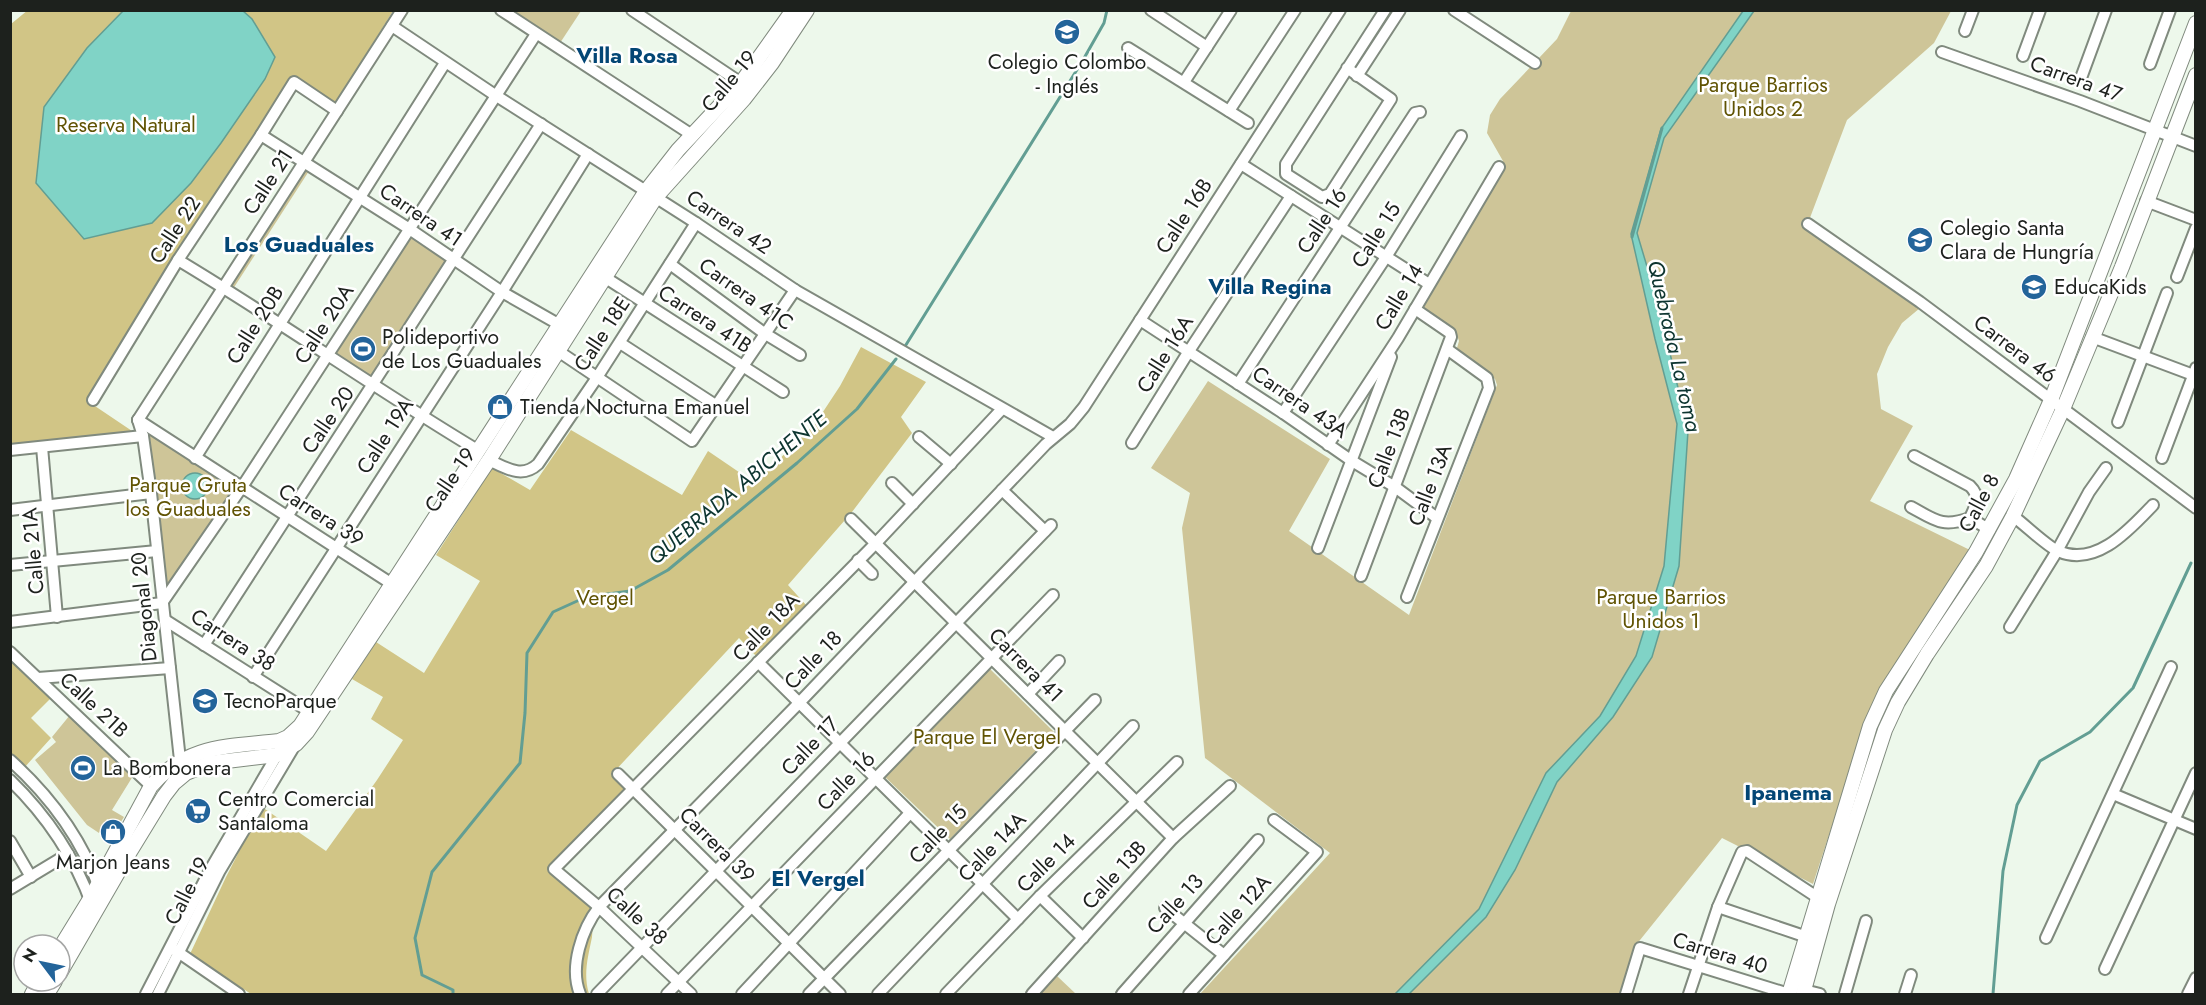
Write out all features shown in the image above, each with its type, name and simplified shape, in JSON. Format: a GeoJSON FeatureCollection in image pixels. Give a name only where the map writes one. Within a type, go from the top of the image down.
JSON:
{"type":"FeatureCollection","features":[{"type":"Feature","properties":{"kind":"main road","name":"Calle 19"},"geometry":{"type":"LineString","coordinates":[[292,741],[307,732],[321,713],[484,456],[560,325],[692,135],[741,83],[793,10]]}},
{"type":"Feature","properties":{"kind":"main road","name":"Calle 19"},"geometry":{"type":"LineString","coordinates":[[292,741],[392,584],[558,351],[606,278],[651,194],[772,63],[807,10]]}},
{"type":"Feature","properties":{"kind":"main road","name":"Calle 8"},"geometry":{"type":"LineString","coordinates":[[1803,992],[1823,901],[1870,726],[1882,700],[1990,530],[2016,479],[2051,400],[2196,23]]}},
{"type":"Feature","properties":{"kind":"main road","name":"Calle 8"},"geometry":{"type":"LineString","coordinates":[[1789,994],[1807,937],[1823,901],[1898,702],[1986,566],[2013,516],[2063,409],[2196,75]]}},
{"type":"Feature","properties":{"kind":"main road"},"geometry":{"type":"LineString","coordinates":[[71,933],[164,796],[186,773],[210,763],[277,755],[292,741]]}},
{"type":"Feature","properties":{"kind":"main road"},"geometry":{"type":"LineString","coordinates":[[72,952],[95,913],[97,883],[152,786],[165,771],[194,753],[292,741]]}},
{"type":"Feature","properties":{"kind":"street"},"geometry":{"type":"LineString","coordinates":[[392,26],[402,10]]}},
{"type":"Feature","properties":{"kind":"street"},"geometry":{"type":"LineString","coordinates":[[501,10],[692,135]]}},
{"type":"Feature","properties":{"kind":"street"},"geometry":{"type":"LineString","coordinates":[[632,10],[741,83]]}},
{"type":"Feature","properties":{"kind":"street"},"geometry":{"type":"LineString","coordinates":[[1151,10],[1207,47]]}},
{"type":"Feature","properties":{"kind":"street"},"geometry":{"type":"LineString","coordinates":[[1184,82],[1231,10]]}},
{"type":"Feature","properties":{"kind":"street"},"geometry":{"type":"LineString","coordinates":[[1229,111],[1295,10]]}},
{"type":"Feature","properties":{"kind":"street","name":"Calle 16B"},"geometry":{"type":"LineString","coordinates":[[1053,437],[1070,424],[1084,407],[1340,10]]}},
{"type":"Feature","properties":{"kind":"street"},"geometry":{"type":"LineString","coordinates":[[1347,69],[1391,99],[1330,194],[1322,197],[1286,174],[1285,166],[1347,69],[1385,10]]}},
{"type":"Feature","properties":{"kind":"street"},"geometry":{"type":"LineString","coordinates":[[1358,75],[1400,10]]}},
{"type":"Feature","properties":{"kind":"street"},"geometry":{"type":"LineString","coordinates":[[1454,10],[1535,63]]}},
{"type":"Feature","properties":{"kind":"street"},"geometry":{"type":"LineString","coordinates":[[1965,31],[1973,10]]}},
{"type":"Feature","properties":{"kind":"street"},"geometry":{"type":"LineString","coordinates":[[2023,56],[2040,10]]}},
{"type":"Feature","properties":{"kind":"street"},"geometry":{"type":"LineString","coordinates":[[2081,78],[2106,10]]}},
{"type":"Feature","properties":{"kind":"street"},"geometry":{"type":"LineString","coordinates":[[2150,64],[2170,10]]}},
{"type":"Feature","properties":{"kind":"street","name":"Carrera 42"},"geometry":{"type":"LineString","coordinates":[[392,26],[795,290],[1053,437]]}},
{"type":"Feature","properties":{"kind":"street","name":"Calle 21"},"geometry":{"type":"LineString","coordinates":[[138,420],[392,26]]}},
{"type":"Feature","properties":{"kind":"street","name":"Calle 20A"},"geometry":{"type":"LineString","coordinates":[[162,603],[242,487],[536,34]]}},
{"type":"Feature","properties":{"kind":"street"},"geometry":{"type":"LineString","coordinates":[[1128,48],[1248,123]]}},
{"type":"Feature","properties":{"kind":"street","name":"Carrera 47"},"geometry":{"type":"LineString","coordinates":[[1942,52],[2080,101],[2196,146]]}},
{"type":"Feature","properties":{"kind":"street","name":"Calle 20B"},"geometry":{"type":"LineString","coordinates":[[195,458],[278,324],[446,63]]}},
{"type":"Feature","properties":{"kind":"street","name":"Calle 22"},"geometry":{"type":"LineString","coordinates":[[93,400],[178,260],[294,82],[337,111]]}},
{"type":"Feature","properties":{"kind":"street","name":"Calle 16"},"geometry":{"type":"LineString","coordinates":[[1238,384],[1415,113],[1420,112]]}},
{"type":"Feature","properties":{"kind":"street","name":"Calle 20"},"geometry":{"type":"LineString","coordinates":[[204,645],[542,124]]}},
{"type":"Feature","properties":{"kind":"street","name":"Carrera 41"},"geometry":{"type":"LineString","coordinates":[[261,135],[408,228],[502,292],[560,325]]}},
{"type":"Feature","properties":{"kind":"street","name":"Calle 15"},"geometry":{"type":"LineString","coordinates":[[1283,412],[1386,257],[1461,136]]}},
{"type":"Feature","properties":{"kind":"street","name":"Calle 19A"},"geometry":{"type":"LineString","coordinates":[[253,677],[502,292],[588,154]]}},
{"type":"Feature","properties":{"kind":"street"},"geometry":{"type":"LineString","coordinates":[[1241,164],[1429,284]]}},
{"type":"Feature","properties":{"kind":"street","name":"Calle 14"},"geometry":{"type":"LineString","coordinates":[[1328,445],[1398,338],[1499,167]]}},
{"type":"Feature","properties":{"kind":"street","name":"Calle 16A"},"geometry":{"type":"LineString","coordinates":[[1132,443],[1189,351],[1291,196]]}},
{"type":"Feature","properties":{"kind":"street"},"geometry":{"type":"LineString","coordinates":[[2146,201],[2196,220]]}},
{"type":"Feature","properties":{"kind":"street","name":"Calle 18E"},"geometry":{"type":"LineString","coordinates":[[484,456],[513,472],[524,472],[538,464],[620,343],[696,223]]}},
{"type":"Feature","properties":{"kind":"street","name":"Carrera 46"},"geometry":{"type":"LineString","coordinates":[[1808,224],[1920,302],[2196,508]]}},
{"type":"Feature","properties":{"kind":"street"},"geometry":{"type":"LineString","coordinates":[[2177,277],[2196,228]]}},
{"type":"Feature","properties":{"kind":"street"},"geometry":{"type":"LineString","coordinates":[[178,260],[484,456]]}},
{"type":"Feature","properties":{"kind":"street","name":"Carrera 41C"},"geometry":{"type":"LineString","coordinates":[[670,264],[764,333],[800,355]]}},
{"type":"Feature","properties":{"kind":"street","name":"Carrera 41B"},"geometry":{"type":"LineString","coordinates":[[606,278],[783,393]]}},
{"type":"Feature","properties":{"kind":"street"},"geometry":{"type":"LineString","coordinates":[[558,351],[596,379],[692,441],[795,290]]}},
{"type":"Feature","properties":{"kind":"street"},"geometry":{"type":"LineString","coordinates":[[2118,422],[2167,293]]}},
{"type":"Feature","properties":{"kind":"street","name":"Calle 13B"},"geometry":{"type":"LineString","coordinates":[[1361,576],[1451,337],[1450,333],[1414,309]]}},
{"type":"Feature","properties":{"kind":"street","name":"Carrera 43A"},"geometry":{"type":"LineString","coordinates":[[1140,320],[1283,412],[1352,462],[1395,487],[1437,518]]}},
{"type":"Feature","properties":{"kind":"street"},"geometry":{"type":"LineString","coordinates":[[2092,337],[2195,373],[2162,458]]}},
{"type":"Feature","properties":{"kind":"street"},"geometry":{"type":"LineString","coordinates":[[1318,548],[1398,338]]}},
{"type":"Feature","properties":{"kind":"street"},"geometry":{"type":"LineString","coordinates":[[620,343],[717,406]]}},
{"type":"Feature","properties":{"kind":"street","name":"Calle 13A"},"geometry":{"type":"LineString","coordinates":[[1407,597],[1489,388],[1487,378],[1448,349]]}},
{"type":"Feature","properties":{"kind":"street","name":"Calle 18A"},"geometry":{"type":"LineString","coordinates":[[554,869],[914,504],[1002,409]]}},
{"type":"Feature","properties":{"kind":"street"},"geometry":{"type":"LineString","coordinates":[[10,450],[143,436],[138,420]]}},
{"type":"Feature","properties":{"kind":"street","name":"Carrera 39"},"geometry":{"type":"LineString","coordinates":[[138,420],[392,584]]}},
{"type":"Feature","properties":{"kind":"street","name":"Diagonal 20"},"geometry":{"type":"LineString","coordinates":[[143,436],[158,551],[180,760],[186,773]]}},
{"type":"Feature","properties":{"kind":"street"},"geometry":{"type":"LineString","coordinates":[[919,437],[951,464]]}},
{"type":"Feature","properties":{"kind":"street","name":"Calle 18"},"geometry":{"type":"LineString","coordinates":[[580,994],[577,959],[588,921],[599,907],[799,703],[1053,437]]}},
{"type":"Feature","properties":{"kind":"street","name":"Calle 21A"},"geometry":{"type":"LineString","coordinates":[[42,447],[57,617]]}},
{"type":"Feature","properties":{"kind":"street"},"geometry":{"type":"LineString","coordinates":[[1914,456],[1970,486],[1976,492],[1978,501],[1970,518]]}},
{"type":"Feature","properties":{"kind":"street"},"geometry":{"type":"LineString","coordinates":[[2010,627],[2057,551],[2089,492],[2106,468]]}},
{"type":"Feature","properties":{"kind":"street"},"geometry":{"type":"LineString","coordinates":[[892,483],[914,504]]}},
{"type":"Feature","properties":{"kind":"street","name":"Calle 17"},"geometry":{"type":"LineString","coordinates":[[597,994],[1048,528],[1002,490]]}},
{"type":"Feature","properties":{"kind":"street"},"geometry":{"type":"LineString","coordinates":[[10,510],[151,494]]}},
{"type":"Feature","properties":{"kind":"street"},"geometry":{"type":"LineString","coordinates":[[2013,516],[2057,551],[2076,555],[2107,547],[2154,505]]}},
{"type":"Feature","properties":{"kind":"street"},"geometry":{"type":"LineString","coordinates":[[1911,507],[1941,522],[1950,524],[1970,518],[1990,530]]}},
{"type":"Feature","properties":{"kind":"street","name":"Carrera 41"},"geometry":{"type":"LineString","coordinates":[[851,519],[1173,838]]}},
{"type":"Feature","properties":{"kind":"street"},"geometry":{"type":"LineString","coordinates":[[10,565],[158,551]]}},
{"type":"Feature","properties":{"kind":"street"},"geometry":{"type":"LineString","coordinates":[[858,560],[872,574]]}},
{"type":"Feature","properties":{"kind":"street","name":"Calle 16"},"geometry":{"type":"LineString","coordinates":[[667,994],[1053,595]]}},
{"type":"Feature","properties":{"kind":"street","name":"Carrera 38"},"geometry":{"type":"LineString","coordinates":[[10,622],[162,603]]}},
{"type":"Feature","properties":{"kind":"street","name":"Carrera 38"},"geometry":{"type":"LineString","coordinates":[[165,620],[310,712]]}},
{"type":"Feature","properties":{"kind":"street","name":"Calle 21B"},"geometry":{"type":"LineString","coordinates":[[10,652],[152,786]]}},
{"type":"Feature","properties":{"kind":"street"},"geometry":{"type":"LineString","coordinates":[[758,662],[1018,919]]}},
{"type":"Feature","properties":{"kind":"street"},"geometry":{"type":"LineString","coordinates":[[1028,694],[1059,662]]}},
{"type":"Feature","properties":{"kind":"street"},"geometry":{"type":"LineString","coordinates":[[2046,938],[2171,667]]}},
{"type":"Feature","properties":{"kind":"street"},"geometry":{"type":"LineString","coordinates":[[38,678],[170,668]]}},
{"type":"Feature","properties":{"kind":"street","name":"Calle 15"},"geometry":{"type":"LineString","coordinates":[[809,994],[1095,700]]}},
{"type":"Feature","properties":{"kind":"street","name":"Calle 14A"},"geometry":{"type":"LineString","coordinates":[[878,994],[1133,726]]}},
{"type":"Feature","properties":{"kind":"street","name":"Calle 19"},"geometry":{"type":"LineString","coordinates":[[146,994],[175,950],[292,741]]}},
{"type":"Feature","properties":{"kind":"street","name":"Calle 19"},"geometry":{"type":"LineString","coordinates":[[158,994],[210,870],[277,755]]}},
{"type":"Feature","properties":{"kind":"street"},"geometry":{"type":"LineString","coordinates":[[10,760],[42,791],[59,812],[87,858],[97,883]]}},
{"type":"Feature","properties":{"kind":"street","name":"Calle 14"},"geometry":{"type":"LineString","coordinates":[[946,994],[1040,896],[1177,762]]}},
{"type":"Feature","properties":{"kind":"street"},"geometry":{"type":"LineString","coordinates":[[2104,969],[2196,773]]}},
{"type":"Feature","properties":{"kind":"street","name":"Carrera 39"},"geometry":{"type":"LineString","coordinates":[[618,774],[840,994]]}},
{"type":"Feature","properties":{"kind":"street"},"geometry":{"type":"LineString","coordinates":[[10,780],[48,823],[96,899]]}},
{"type":"Feature","properties":{"kind":"street","name":"Calle 13B"},"geometry":{"type":"LineString","coordinates":[[1032,994],[1173,838],[1230,786]]}},
{"type":"Feature","properties":{"kind":"street"},"geometry":{"type":"LineString","coordinates":[[2113,794],[2196,829]]}},
{"type":"Feature","properties":{"kind":"street"},"geometry":{"type":"LineString","coordinates":[[742,994],[910,813]]}},
{"type":"Feature","properties":{"kind":"street","name":"Calle 12A"},"geometry":{"type":"LineString","coordinates":[[1189,994],[1317,852],[1274,820]]}},
{"type":"Feature","properties":{"kind":"street","name":"Calle 13"},"geometry":{"type":"LineString","coordinates":[[1122,994],[1258,840]]}},
{"type":"Feature","properties":{"kind":"street"},"geometry":{"type":"LineString","coordinates":[[10,841],[31,877]]}},
{"type":"Feature","properties":{"kind":"street"},"geometry":{"type":"LineString","coordinates":[[1689,994],[1718,907],[1742,852],[1747,851],[1823,901]]}},
{"type":"Feature","properties":{"kind":"street"},"geometry":{"type":"LineString","coordinates":[[10,889],[68,854]]}},
{"type":"Feature","properties":{"kind":"street","name":"Calle 38"},"geometry":{"type":"LineString","coordinates":[[554,869],[599,907],[691,994]]}},
{"type":"Feature","properties":{"kind":"street"},"geometry":{"type":"LineString","coordinates":[[1040,896],[1083,938]]}},
{"type":"Feature","properties":{"kind":"street"},"geometry":{"type":"LineString","coordinates":[[1718,907],[1807,937]]}},
{"type":"Feature","properties":{"kind":"street"},"geometry":{"type":"LineString","coordinates":[[1165,908],[1224,955]]}},
{"type":"Feature","properties":{"kind":"street"},"geometry":{"type":"LineString","coordinates":[[1845,994],[1866,921]]}},
{"type":"Feature","properties":{"kind":"street","name":"Carrera 40"},"geometry":{"type":"LineString","coordinates":[[1626,994],[1640,948],[1789,994]]}},
{"type":"Feature","properties":{"kind":"street"},"geometry":{"type":"LineString","coordinates":[[175,950],[239,994]]}},
{"type":"Feature","properties":{"kind":"street"},"geometry":{"type":"LineString","coordinates":[[1905,994],[1911,975]]}},
{"type":"Feature","properties":{"kind":"street"},"geometry":{"type":"LineString","coordinates":[[2188,994],[2196,978]]}},
{"type":"Feature","properties":{"kind":"street"},"geometry":{"type":"LineString","coordinates":[[1803,992],[1820,994]]}},
{"type":"Feature","properties":{"kind":"green space","name":"Reserva Natural"},"geometry":{"type":"Polygon","coordinates":[[[28,10],[393,11],[336,103],[290,78],[86,400],[138,435],[11,447],[11,24],[28,10]]]}},
{"type":"Feature","properties":{"kind":"green space"},"geometry":{"type":"Polygon","coordinates":[[[509,11],[581,11],[560,43],[509,11]]]}},
{"type":"Feature","properties":{"kind":"green space","name":"Parque Barrios Unidos 1"},"geometry":{"type":"Polygon","coordinates":[[[1571,11],[1951,11],[1934,43],[1847,120],[1808,223],[1920,308],[1902,323],[1888,347],[1877,374],[1881,409],[1913,426],[1870,501],[1972,551],[1859,743],[1813,884],[1722,838],[1636,945],[1619,994],[1200,994],[1330,853],[1205,758],[1182,528],[1190,493],[1151,468],[1208,381],[1330,459],[1289,531],[1409,615],[1497,385],[1495,379],[1457,348],[1459,341],[1457,335],[1424,307],[1502,169],[1503,161],[1487,133],[1490,115],[1500,99],[1557,39],[1571,11]]]}},
{"type":"Feature","properties":{"kind":"green space"},"geometry":{"type":"Polygon","coordinates":[[[303,168],[309,171],[233,289],[228,285],[303,168]]]}},
{"type":"Feature","properties":{"kind":"green space"},"geometry":{"type":"Polygon","coordinates":[[[408,235],[450,262],[375,383],[329,354],[408,235]]]}},
{"type":"Feature","properties":{"kind":"green space","name":"Vergel"},"geometry":{"type":"Polygon","coordinates":[[[861,347],[926,382],[901,417],[912,433],[852,512],[788,585],[806,605],[757,657],[739,638],[612,774],[629,790],[552,868],[592,908],[592,937],[586,972],[589,994],[251,994],[190,954],[262,807],[326,851],[403,740],[371,719],[383,697],[352,679],[376,642],[424,673],[480,581],[436,555],[492,468],[530,490],[571,430],[682,495],[708,451],[755,483],[815,424],[840,386],[861,347]]]}},
{"type":"Feature","properties":{"kind":"green space","name":"Parque Gruta los Guaduales"},"geometry":{"type":"Polygon","coordinates":[[[146,429],[236,487],[166,589],[146,429]]]}},
{"type":"Feature","properties":{"kind":"green space"},"geometry":{"type":"Polygon","coordinates":[[[10,659],[52,697],[31,718],[51,738],[24,768],[11,758],[10,659]]]}},
{"type":"Feature","properties":{"kind":"green space","name":"Parque El Vergel"},"geometry":{"type":"Polygon","coordinates":[[[989,668],[1054,732],[950,839],[885,777],[989,668]]]}},
{"type":"Feature","properties":{"kind":"green space","name":"La Bombonera"},"geometry":{"type":"Polygon","coordinates":[[[70,715],[133,776],[112,810],[124,817],[119,825],[107,819],[99,833],[87,825],[35,760],[56,742],[52,737],[70,715]]]}},
{"type":"Feature","properties":{"kind":"green space"},"geometry":{"type":"Polygon","coordinates":[[[1057,976],[1076,994],[1040,994],[1057,976]]]}},
{"type":"Feature","properties":{"kind":"water"},"geometry":{"type":"Polygon","coordinates":[[[124,10],[243,11],[252,19],[275,57],[265,79],[221,143],[191,183],[152,223],[84,239],[36,183],[44,107],[87,48],[124,10]]]}},
{"type":"Feature","properties":{"kind":"water"},"geometry":{"type":"Polygon","coordinates":[[[1743,11],[1754,11],[1664,138],[1637,233],[1660,310],[1688,431],[1679,566],[1652,657],[1613,717],[1557,782],[1515,870],[1486,917],[1409,994],[1395,994],[1479,909],[1546,773],[1600,716],[1636,656],[1664,566],[1677,424],[1631,234],[1661,129],[1743,11]]]}},
{"type":"Feature","properties":{"kind":"water"},"geometry":{"type":"Polygon","coordinates":[[[195,473],[204,477],[208,486],[204,495],[195,499],[186,495],[182,486],[186,477],[195,473]]]}},
{"type":"Feature","properties":{"kind":"waterway"},"geometry":{"type":"LineString","coordinates":[[904,348],[1083,60],[1104,23],[1107,10]]}},
{"type":"Feature","properties":{"kind":"waterway","name":"Quebrada La toma"},"geometry":{"type":"LineString","coordinates":[[1632,237],[1662,128]]}},
{"type":"Feature","properties":{"kind":"waterway","name":"QUEBRADA ABICHENTE"},"geometry":{"type":"LineString","coordinates":[[453,994],[453,990],[422,975],[415,938],[432,872],[520,763],[525,713],[527,653],[553,612],[586,597],[630,591],[668,570],[797,463],[857,409],[896,359]]}},
{"type":"Feature","properties":{"kind":"waterway"},"geometry":{"type":"LineString","coordinates":[[1993,994],[2003,871],[2017,805],[2040,761],[2090,732],[2133,688],[2191,563]]}},
{"type":"Feature","properties":{"kind":"place","name":"Colegio Colombo - Inglés"},"geometry":{"type":"Point","coordinates":[1067,32]}},
{"type":"Feature","properties":{"kind":"place","name":"Colegio Santa Clara de Hungría"},"geometry":{"type":"Point","coordinates":[1920,240]}},
{"type":"Feature","properties":{"kind":"place","name":"EducaKids"},"geometry":{"type":"Point","coordinates":[2034,287]}},
{"type":"Feature","properties":{"kind":"place","name":"Polideportivo de Los Guaduales"},"geometry":{"type":"Point","coordinates":[363,349]}},
{"type":"Feature","properties":{"kind":"place","name":"Tienda Nocturna Emanuel"},"geometry":{"type":"Point","coordinates":[500,407]}},
{"type":"Feature","properties":{"kind":"place","name":"TecnoParque"},"geometry":{"type":"Point","coordinates":[205,701]}},
{"type":"Feature","properties":{"kind":"place","name":"La Bombonera"},"geometry":{"type":"Point","coordinates":[83,768]}},
{"type":"Feature","properties":{"kind":"place","name":"Centro Comercial Santaloma"},"geometry":{"type":"Point","coordinates":[198,811]}},
{"type":"Feature","properties":{"kind":"place","name":"Marjon Jeans"},"geometry":{"type":"Point","coordinates":[113,832]}},
{"type":"Feature","properties":{"kind":"district","name":"Villa Rosa"},"geometry":{"type":"Point","coordinates":[627,55]}},
{"type":"Feature","properties":{"kind":"district","name":"Los Guaduales"},"geometry":{"type":"Point","coordinates":[299,244]}},
{"type":"Feature","properties":{"kind":"district","name":"Villa Regina"},"geometry":{"type":"Point","coordinates":[1270,286]}},
{"type":"Feature","properties":{"kind":"district","name":"Ipanema"},"geometry":{"type":"Point","coordinates":[1788,792]}},
{"type":"Feature","properties":{"kind":"district","name":"El Vergel"},"geometry":{"type":"Point","coordinates":[818,878]}},
{"type":"Feature","properties":{"kind":"park label","name":"Parque Barrios Unidos 2"},"geometry":{"type":"Point","coordinates":[1763,97]}}]}
